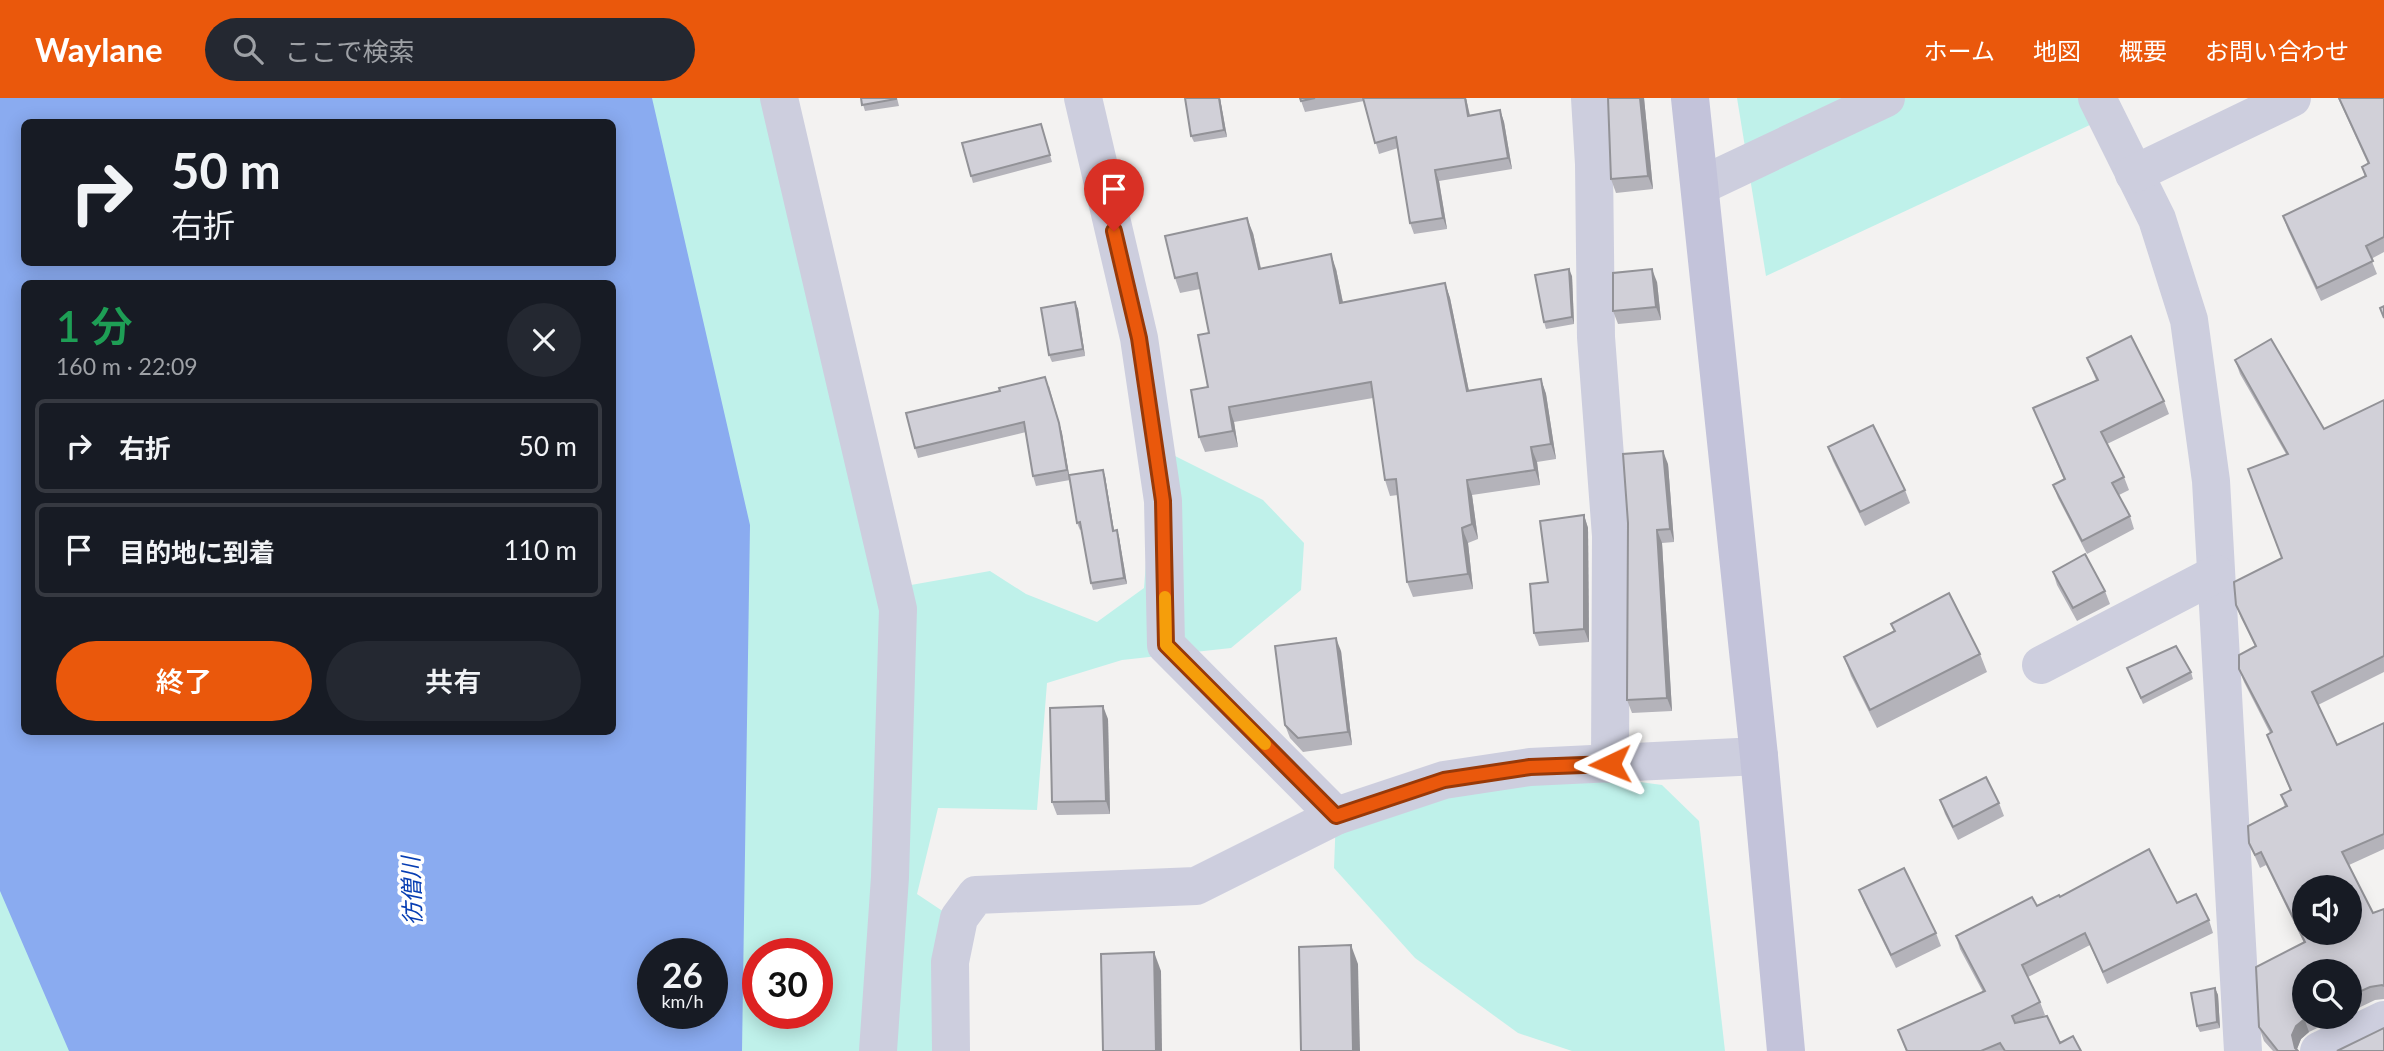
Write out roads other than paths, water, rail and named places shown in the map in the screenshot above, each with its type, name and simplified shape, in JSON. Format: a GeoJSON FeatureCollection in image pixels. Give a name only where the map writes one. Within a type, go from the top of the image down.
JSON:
{"type":"FeatureCollection","features":[{"type":"Feature","properties":{"kind":"street"},"geometry":{"type":"LineString","coordinates":[[779,98],[898,609],[890,877],[878,1051]]}},
{"type":"Feature","properties":{"kind":"street"},"geometry":{"type":"LineString","coordinates":[[1083,98],[1141,351],[1163,501],[1166,645],[1336,816]]}},
{"type":"Feature","properties":{"kind":"street"},"geometry":{"type":"LineString","coordinates":[[1591,98],[1596,337],[1611,536],[1610,764]]}},
{"type":"Feature","properties":{"kind":"street"},"geometry":{"type":"LineString","coordinates":[[1690,98],[1759,756],[1786,1051]]}},
{"type":"Feature","properties":{"kind":"street"},"geometry":{"type":"LineString","coordinates":[[1700,186],[1886,98]]}},
{"type":"Feature","properties":{"kind":"street"},"geometry":{"type":"LineString","coordinates":[[2097,98],[2157,219],[2189,320],[2211,481],[2243,1051]]}},
{"type":"Feature","properties":{"kind":"street"},"geometry":{"type":"LineString","coordinates":[[2134,174],[2292,98]]}},
{"type":"Feature","properties":{"kind":"street"},"geometry":{"type":"LineString","coordinates":[[2041,665],[2217,574]]}},
{"type":"Feature","properties":{"kind":"street"},"geometry":{"type":"LineString","coordinates":[[951,1051],[950,962],[959,918],[976,894],[1196,886],[1336,816],[1444,780],[1530,767],[1759,756]]}},
{"type":"Feature","properties":{"kind":"street"},"geometry":{"type":"LineString","coordinates":[[2319,1051],[2384,1020]]}},
{"type":"Feature","properties":{"kind":"water","name":"彷僧川"},"geometry":{"type":"Polygon","coordinates":[[[0,98],[652,98],[750,525],[742,1051],[69,1051],[0,891],[0,98]]]}}]}
